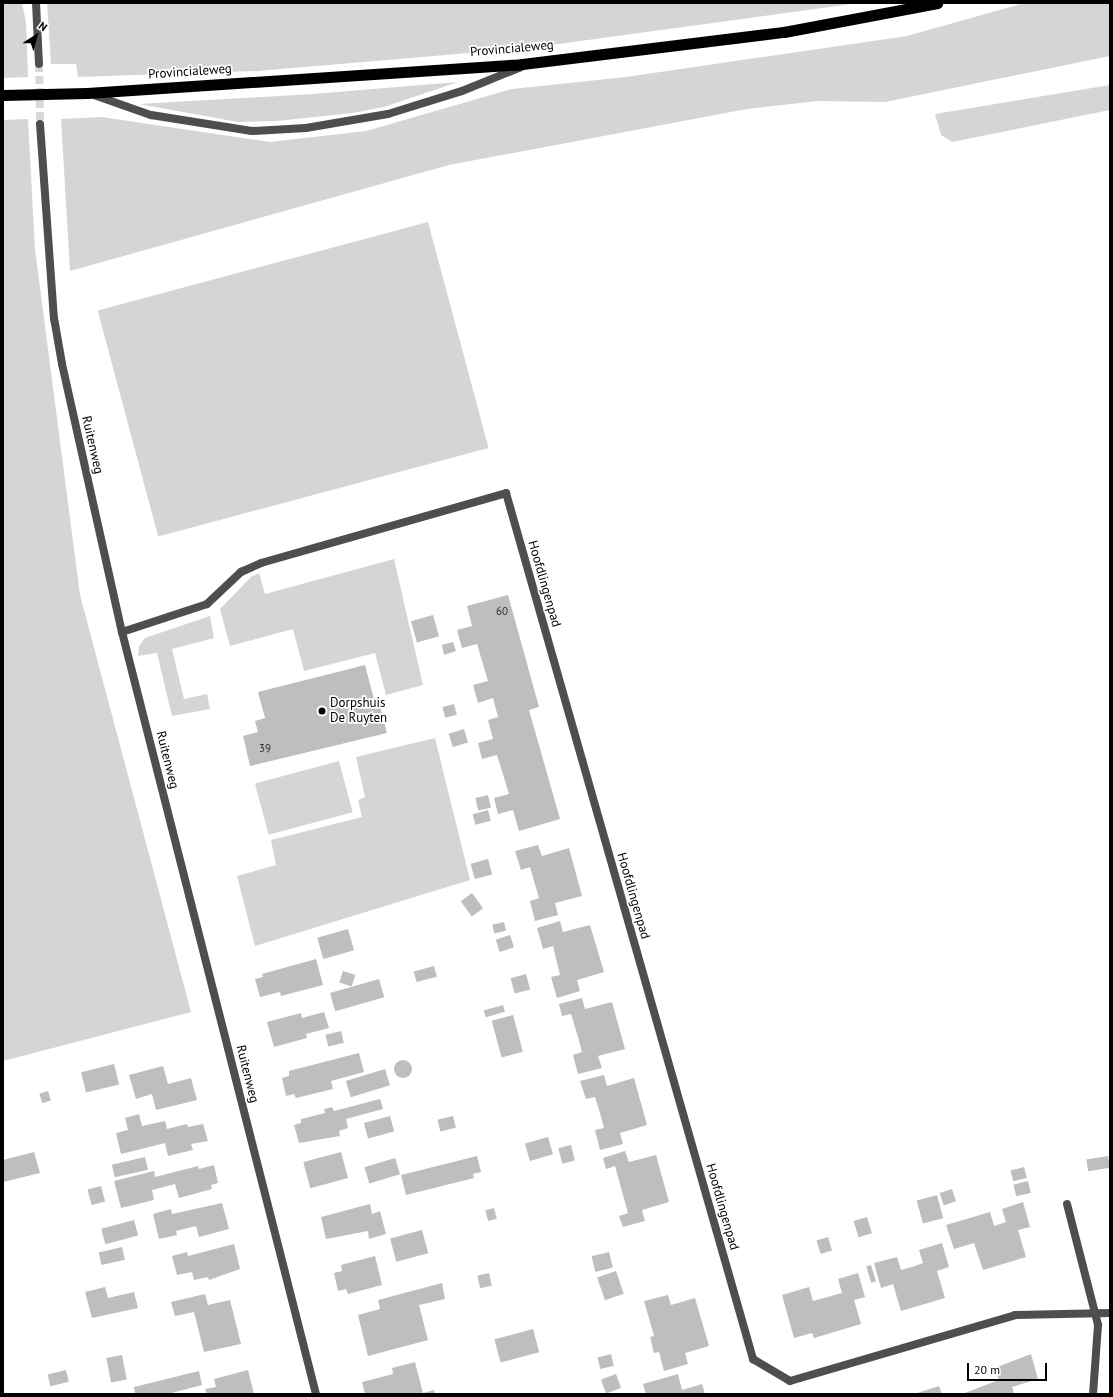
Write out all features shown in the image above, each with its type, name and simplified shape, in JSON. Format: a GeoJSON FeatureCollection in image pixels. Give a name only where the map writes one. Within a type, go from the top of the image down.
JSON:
{"type":"FeatureCollection","features":[{"type":"Feature","properties":{"kind":"highway","name":"Provincialeweg"},"geometry":{"type":"LineString","coordinates":[[3,95],[87,93],[532,62],[784,32],[937,3]]}},
{"type":"Feature","properties":{"kind":"street"},"geometry":{"type":"LineString","coordinates":[[36,3],[39,64]]}},
{"type":"Feature","properties":{"kind":"street"},"geometry":{"type":"LineString","coordinates":[[87,93],[151,115],[252,131],[306,128],[388,114],[462,91],[532,62]]}},
{"type":"Feature","properties":{"kind":"street","name":"Ruitenweg"},"geometry":{"type":"LineString","coordinates":[[40,124],[54,318],[122,632],[316,1394]]}},
{"type":"Feature","properties":{"kind":"street","name":"Hoofdlingenpad"},"geometry":{"type":"LineString","coordinates":[[122,632],[208,604],[241,572],[260,563],[506,494],[753,1359],[790,1380],[1015,1315],[1095,1312],[1110,1313]]}},
{"type":"Feature","properties":{"kind":"street"},"geometry":{"type":"LineString","coordinates":[[1066,1204],[1098,1325],[1093,1394]]}},
{"type":"Feature","properties":{"kind":"shaded area"},"geometry":{"type":"Polygon","coordinates":[[[3,3],[22,3],[26,22],[28,77],[3,78],[3,3]]]}},
{"type":"Feature","properties":{"kind":"shaded area"},"geometry":{"type":"Polygon","coordinates":[[[47,3],[859,3],[529,48],[258,71],[78,77],[76,64],[51,64],[47,3]]]}},
{"type":"Feature","properties":{"kind":"shaded area"},"geometry":{"type":"Polygon","coordinates":[[[1024,3],[1110,3],[1110,56],[885,102],[818,101],[747,109],[449,165],[70,271],[61,119],[102,117],[270,142],[366,131],[512,89],[626,77],[907,36],[1024,3]]]}},
{"type":"Feature","properties":{"kind":"shaded area"},"geometry":{"type":"Polygon","coordinates":[[[458,82],[384,107],[353,113],[277,121],[238,122],[139,104],[313,94],[458,82]]]}},
{"type":"Feature","properties":{"kind":"shaded area"},"geometry":{"type":"Polygon","coordinates":[[[1110,85],[1110,110],[952,142],[941,135],[935,114],[1110,85]]]}},
{"type":"Feature","properties":{"kind":"shaded area"},"geometry":{"type":"Polygon","coordinates":[[[28,119],[35,249],[80,595],[191,1012],[3,1061],[3,120],[28,119]]]}},
{"type":"Feature","properties":{"kind":"shaded area"},"geometry":{"type":"Polygon","coordinates":[[[428,222],[489,448],[158,537],[98,311],[428,222]]]}},
{"type":"Feature","properties":{"kind":"shaded area"},"geometry":{"type":"Polygon","coordinates":[[[394,559],[423,685],[386,695],[375,653],[304,671],[293,629],[230,646],[220,609],[251,577],[259,573],[265,594],[394,559]]]}},
{"type":"Feature","properties":{"kind":"shaded area"},"geometry":{"type":"Polygon","coordinates":[[[210,616],[214,638],[172,649],[184,699],[207,694],[210,709],[172,716],[157,653],[138,656],[139,646],[145,638],[210,616]]]}},
{"type":"Feature","properties":{"kind":"shaded area"},"geometry":{"type":"Polygon","coordinates":[[[435,738],[470,880],[255,946],[237,876],[276,865],[271,840],[362,817],[358,800],[365,797],[356,757],[435,738]]]}},
{"type":"Feature","properties":{"kind":"shaded area"},"geometry":{"type":"Polygon","coordinates":[[[339,761],[353,812],[269,835],[255,784],[339,761]]]}},
{"type":"Feature","properties":{"kind":"building"},"geometry":{"type":"Polygon","coordinates":[[[508,595],[539,707],[529,710],[560,819],[519,831],[513,810],[498,814],[494,798],[509,794],[497,755],[482,759],[478,743],[493,739],[488,720],[498,717],[493,698],[478,703],[473,685],[488,681],[477,644],[462,648],[457,630],[472,626],[467,606],[508,595]]]}},
{"type":"Feature","properties":{"kind":"building"},"geometry":{"type":"Polygon","coordinates":[[[433,615],[439,636],[417,642],[411,621],[433,615]]]}},
{"type":"Feature","properties":{"kind":"building"},"geometry":{"type":"Polygon","coordinates":[[[453,642],[456,651],[444,655],[442,645],[453,642]]]}},
{"type":"Feature","properties":{"kind":"building","name":"Dorpshuis De Ruyten"},"geometry":{"type":"Polygon","coordinates":[[[365,665],[375,703],[379,702],[387,733],[250,766],[243,736],[258,732],[255,721],[265,718],[258,692],[365,665]]]}},
{"type":"Feature","properties":{"kind":"building"},"geometry":{"type":"Polygon","coordinates":[[[454,704],[457,715],[445,718],[442,707],[454,704]]]}},
{"type":"Feature","properties":{"kind":"building"},"geometry":{"type":"Polygon","coordinates":[[[464,729],[468,742],[453,747],[449,734],[464,729]]]}},
{"type":"Feature","properties":{"kind":"building"},"geometry":{"type":"Polygon","coordinates":[[[488,795],[491,808],[478,811],[475,798],[488,795]]]}},
{"type":"Feature","properties":{"kind":"building"},"geometry":{"type":"Polygon","coordinates":[[[488,810],[491,821],[475,825],[473,814],[488,810]]]}},
{"type":"Feature","properties":{"kind":"building"},"geometry":{"type":"Polygon","coordinates":[[[538,845],[542,856],[569,848],[582,896],[555,903],[558,915],[535,921],[530,901],[539,898],[530,867],[521,870],[515,851],[538,845]]]}},
{"type":"Feature","properties":{"kind":"building"},"geometry":{"type":"Polygon","coordinates":[[[488,859],[492,874],[475,879],[471,864],[488,859]]]}},
{"type":"Feature","properties":{"kind":"building"},"geometry":{"type":"Polygon","coordinates":[[[472,893],[483,908],[472,917],[461,901],[472,893]]]}},
{"type":"Feature","properties":{"kind":"building"},"geometry":{"type":"Polygon","coordinates":[[[560,921],[563,932],[590,925],[604,972],[577,980],[580,991],[557,998],[551,977],[560,975],[553,946],[543,949],[537,928],[560,921]]]}},
{"type":"Feature","properties":{"kind":"building"},"geometry":{"type":"Polygon","coordinates":[[[504,922],[506,931],[494,933],[492,925],[504,922]]]}},
{"type":"Feature","properties":{"kind":"building"},"geometry":{"type":"Polygon","coordinates":[[[348,929],[354,950],[323,959],[317,938],[348,929]]]}},
{"type":"Feature","properties":{"kind":"building"},"geometry":{"type":"Polygon","coordinates":[[[510,935],[514,947],[500,952],[496,940],[510,935]]]}},
{"type":"Feature","properties":{"kind":"building"},"geometry":{"type":"Polygon","coordinates":[[[316,959],[323,985],[281,996],[280,992],[260,997],[255,979],[263,977],[262,974],[316,959]]]}},
{"type":"Feature","properties":{"kind":"building"},"geometry":{"type":"Polygon","coordinates":[[[434,966],[437,977],[417,982],[414,971],[434,966]]]}},
{"type":"Feature","properties":{"kind":"building"},"geometry":{"type":"Polygon","coordinates":[[[343,971],[355,975],[352,986],[339,982],[343,971]]]}},
{"type":"Feature","properties":{"kind":"building"},"geometry":{"type":"Polygon","coordinates":[[[526,974],[530,989],[515,994],[511,978],[526,974]]]}},
{"type":"Feature","properties":{"kind":"building"},"geometry":{"type":"Polygon","coordinates":[[[379,979],[384,997],[335,1011],[330,993],[379,979]]]}},
{"type":"Feature","properties":{"kind":"building"},"geometry":{"type":"Polygon","coordinates":[[[582,998],[585,1009],[612,1002],[625,1049],[598,1056],[602,1068],[578,1074],[573,1055],[582,1052],[578,1037],[571,1014],[562,1016],[559,1004],[582,998]]]}},
{"type":"Feature","properties":{"kind":"building"},"geometry":{"type":"Polygon","coordinates":[[[503,1005],[505,1012],[486,1017],[484,1011],[503,1005]]]}},
{"type":"Feature","properties":{"kind":"building"},"geometry":{"type":"Polygon","coordinates":[[[324,1012],[329,1028],[306,1034],[307,1038],[274,1047],[267,1022],[301,1013],[302,1018],[324,1012]]]}},
{"type":"Feature","properties":{"kind":"building"},"geometry":{"type":"Polygon","coordinates":[[[513,1015],[523,1052],[502,1057],[492,1021],[513,1015]]]}},
{"type":"Feature","properties":{"kind":"building"},"geometry":{"type":"Polygon","coordinates":[[[341,1031],[344,1043],[328,1047],[325,1035],[341,1031]]]}},
{"type":"Feature","properties":{"kind":"building"},"geometry":{"type":"Polygon","coordinates":[[[359,1053],[364,1072],[331,1081],[333,1089],[296,1098],[294,1094],[286,1096],[282,1078],[289,1076],[289,1071],[359,1053]]]}},
{"type":"Feature","properties":{"kind":"building"},"geometry":{"type":"Polygon","coordinates":[[[403,1060],[409,1063],[412,1069],[409,1075],[403,1078],[397,1075],[394,1069],[397,1063],[403,1060]]]}},
{"type":"Feature","properties":{"kind":"building"},"geometry":{"type":"Polygon","coordinates":[[[114,1064],[119,1084],[86,1093],[81,1072],[114,1064]]]}},
{"type":"Feature","properties":{"kind":"building"},"geometry":{"type":"Polygon","coordinates":[[[163,1066],[168,1084],[191,1078],[197,1100],[156,1110],[152,1094],[136,1099],[129,1075],[163,1066]]]}},
{"type":"Feature","properties":{"kind":"building"},"geometry":{"type":"Polygon","coordinates":[[[385,1069],[390,1085],[351,1097],[346,1081],[385,1069]]]}},
{"type":"Feature","properties":{"kind":"building"},"geometry":{"type":"Polygon","coordinates":[[[604,1075],[607,1086],[634,1078],[647,1125],[620,1133],[623,1144],[600,1150],[595,1130],[604,1128],[600,1113],[595,1097],[586,1099],[580,1081],[604,1075]]]}},
{"type":"Feature","properties":{"kind":"building"},"geometry":{"type":"Polygon","coordinates":[[[48,1091],[51,1101],[42,1103],[39,1094],[48,1091]]]}},
{"type":"Feature","properties":{"kind":"building"},"geometry":{"type":"Polygon","coordinates":[[[380,1099],[383,1109],[346,1119],[348,1128],[339,1131],[340,1136],[299,1143],[294,1125],[301,1123],[301,1119],[325,1113],[324,1109],[332,1107],[334,1111],[380,1099]]]}},
{"type":"Feature","properties":{"kind":"building"},"geometry":{"type":"Polygon","coordinates":[[[139,1114],[142,1126],[165,1121],[167,1129],[187,1124],[188,1127],[203,1124],[208,1141],[191,1144],[193,1150],[168,1156],[165,1143],[121,1154],[116,1133],[128,1130],[125,1118],[139,1114]]]}},
{"type":"Feature","properties":{"kind":"building"},"geometry":{"type":"Polygon","coordinates":[[[390,1116],[394,1131],[368,1138],[364,1123],[390,1116]]]}},
{"type":"Feature","properties":{"kind":"building"},"geometry":{"type":"Polygon","coordinates":[[[453,1116],[456,1128],[440,1132],[437,1120],[453,1116]]]}},
{"type":"Feature","properties":{"kind":"building"},"geometry":{"type":"Polygon","coordinates":[[[548,1137],[553,1154],[530,1161],[525,1144],[548,1137]]]}},
{"type":"Feature","properties":{"kind":"building"},"geometry":{"type":"Polygon","coordinates":[[[571,1145],[575,1161],[562,1164],[558,1148],[571,1145]]]}},
{"type":"Feature","properties":{"kind":"building"},"geometry":{"type":"Polygon","coordinates":[[[625,1151],[629,1162],[656,1155],[669,1202],[642,1210],[645,1221],[623,1227],[619,1216],[628,1213],[615,1166],[606,1169],[603,1158],[625,1151]]]}},
{"type":"Feature","properties":{"kind":"building"},"geometry":{"type":"Polygon","coordinates":[[[34,1152],[40,1173],[3,1182],[3,1160],[34,1152]]]}},
{"type":"Feature","properties":{"kind":"building"},"geometry":{"type":"Polygon","coordinates":[[[341,1152],[348,1178],[310,1188],[303,1162],[341,1152]]]}},
{"type":"Feature","properties":{"kind":"building"},"geometry":{"type":"Polygon","coordinates":[[[477,1156],[481,1172],[473,1174],[474,1178],[406,1195],[401,1175],[477,1156]]]}},
{"type":"Feature","properties":{"kind":"building"},"geometry":{"type":"Polygon","coordinates":[[[1108,1156],[1110,1168],[1088,1171],[1086,1159],[1108,1156]]]}},
{"type":"Feature","properties":{"kind":"building"},"geometry":{"type":"Polygon","coordinates":[[[145,1157],[148,1170],[115,1177],[112,1165],[145,1157]]]}},
{"type":"Feature","properties":{"kind":"building"},"geometry":{"type":"Polygon","coordinates":[[[395,1158],[400,1174],[369,1184],[364,1167],[395,1158]]]}},
{"type":"Feature","properties":{"kind":"building"},"geometry":{"type":"Polygon","coordinates":[[[214,1165],[218,1183],[211,1185],[212,1189],[179,1198],[175,1184],[152,1190],[154,1200],[121,1208],[114,1181],[154,1171],[155,1177],[198,1166],[199,1169],[214,1165]]]}},
{"type":"Feature","properties":{"kind":"building"},"geometry":{"type":"Polygon","coordinates":[[[1024,1167],[1027,1178],[1013,1181],[1010,1171],[1024,1167]]]}},
{"type":"Feature","properties":{"kind":"building"},"geometry":{"type":"Polygon","coordinates":[[[1028,1181],[1031,1193],[1016,1196],[1013,1185],[1028,1181]]]}},
{"type":"Feature","properties":{"kind":"building"},"geometry":{"type":"Polygon","coordinates":[[[101,1186],[105,1201],[92,1205],[87,1190],[101,1186]]]}},
{"type":"Feature","properties":{"kind":"building"},"geometry":{"type":"Polygon","coordinates":[[[952,1189],[956,1201],[944,1205],[940,1193],[952,1189]]]}},
{"type":"Feature","properties":{"kind":"building"},"geometry":{"type":"Polygon","coordinates":[[[937,1195],[943,1218],[923,1224],[917,1200],[937,1195]]]}},
{"type":"Feature","properties":{"kind":"building"},"geometry":{"type":"Polygon","coordinates":[[[1023,1202],[1030,1227],[1018,1230],[1026,1257],[983,1270],[974,1243],[954,1249],[946,1225],[990,1212],[994,1226],[1006,1222],[1002,1209],[1023,1202]]]}},
{"type":"Feature","properties":{"kind":"building"},"geometry":{"type":"Polygon","coordinates":[[[222,1203],[229,1229],[199,1237],[196,1226],[176,1231],[177,1235],[159,1239],[153,1214],[171,1209],[172,1214],[222,1203]]]}},
{"type":"Feature","properties":{"kind":"building"},"geometry":{"type":"Polygon","coordinates":[[[370,1204],[372,1214],[380,1211],[386,1234],[369,1239],[368,1231],[326,1239],[321,1217],[370,1204]]]}},
{"type":"Feature","properties":{"kind":"building"},"geometry":{"type":"Polygon","coordinates":[[[494,1208],[497,1219],[488,1221],[485,1210],[494,1208]]]}},
{"type":"Feature","properties":{"kind":"building"},"geometry":{"type":"Polygon","coordinates":[[[867,1217],[872,1233],[859,1237],[854,1221],[867,1217]]]}},
{"type":"Feature","properties":{"kind":"building"},"geometry":{"type":"Polygon","coordinates":[[[134,1220],[138,1235],[105,1244],[101,1229],[134,1220]]]}},
{"type":"Feature","properties":{"kind":"building"},"geometry":{"type":"Polygon","coordinates":[[[422,1230],[428,1253],[396,1262],[390,1239],[422,1230]]]}},
{"type":"Feature","properties":{"kind":"building"},"geometry":{"type":"Polygon","coordinates":[[[828,1237],[832,1250],[821,1254],[817,1241],[828,1237]]]}},
{"type":"Feature","properties":{"kind":"building"},"geometry":{"type":"Polygon","coordinates":[[[942,1243],[949,1267],[937,1271],[945,1298],[901,1311],[893,1284],[881,1288],[874,1263],[897,1257],[901,1270],[912,1267],[923,1263],[919,1250],[942,1243]]]}},
{"type":"Feature","properties":{"kind":"building"},"geometry":{"type":"Polygon","coordinates":[[[234,1244],[240,1269],[209,1280],[208,1277],[194,1280],[192,1272],[177,1275],[172,1256],[187,1252],[188,1256],[234,1244]]]}},
{"type":"Feature","properties":{"kind":"building"},"geometry":{"type":"Polygon","coordinates":[[[122,1247],[125,1260],[102,1265],[99,1252],[122,1247]]]}},
{"type":"Feature","properties":{"kind":"building"},"geometry":{"type":"Polygon","coordinates":[[[609,1252],[613,1268],[595,1272],[592,1256],[609,1252]]]}},
{"type":"Feature","properties":{"kind":"building"},"geometry":{"type":"Polygon","coordinates":[[[375,1256],[382,1285],[348,1294],[346,1289],[338,1291],[334,1273],[342,1271],[341,1265],[375,1256]]]}},
{"type":"Feature","properties":{"kind":"building"},"geometry":{"type":"Polygon","coordinates":[[[871,1265],[876,1281],[871,1283],[866,1266],[871,1265]]]}},
{"type":"Feature","properties":{"kind":"building"},"geometry":{"type":"Polygon","coordinates":[[[616,1271],[624,1294],[605,1300],[597,1278],[616,1271]]]}},
{"type":"Feature","properties":{"kind":"building"},"geometry":{"type":"Polygon","coordinates":[[[489,1273],[492,1286],[480,1288],[477,1276],[489,1273]]]}},
{"type":"Feature","properties":{"kind":"building"},"geometry":{"type":"Polygon","coordinates":[[[858,1273],[865,1297],[854,1300],[861,1324],[814,1338],[812,1333],[794,1338],[782,1295],[809,1287],[813,1301],[842,1293],[838,1279],[858,1273]]]}},
{"type":"Feature","properties":{"kind":"building"},"geometry":{"type":"Polygon","coordinates":[[[442,1283],[445,1299],[419,1305],[428,1340],[368,1356],[358,1315],[380,1309],[378,1300],[442,1283]]]}},
{"type":"Feature","properties":{"kind":"building"},"geometry":{"type":"Polygon","coordinates":[[[105,1287],[108,1298],[134,1292],[138,1308],[92,1318],[85,1292],[105,1287]]]}},
{"type":"Feature","properties":{"kind":"building"},"geometry":{"type":"Polygon","coordinates":[[[205,1294],[208,1305],[230,1300],[241,1344],[204,1352],[194,1312],[175,1316],[171,1302],[205,1294]]]}},
{"type":"Feature","properties":{"kind":"building"},"geometry":{"type":"Polygon","coordinates":[[[668,1295],[671,1305],[695,1298],[709,1346],[685,1353],[688,1364],[664,1371],[659,1352],[654,1353],[650,1337],[654,1336],[644,1301],[668,1295]]]}},
{"type":"Feature","properties":{"kind":"building"},"geometry":{"type":"Polygon","coordinates":[[[533,1329],[539,1352],[501,1363],[494,1339],[533,1329]]]}},
{"type":"Feature","properties":{"kind":"building"},"geometry":{"type":"Polygon","coordinates":[[[611,1354],[614,1366],[600,1369],[597,1357],[611,1354]]]}},
{"type":"Feature","properties":{"kind":"building"},"geometry":{"type":"Polygon","coordinates":[[[1031,1354],[1038,1379],[1012,1387],[1014,1394],[962,1394],[999,1380],[995,1368],[1031,1354]]]}},
{"type":"Feature","properties":{"kind":"building"},"geometry":{"type":"Polygon","coordinates":[[[122,1355],[127,1380],[111,1383],[106,1358],[122,1355]]]}},
{"type":"Feature","properties":{"kind":"building"},"geometry":{"type":"Polygon","coordinates":[[[415,1362],[423,1393],[434,1390],[435,1394],[365,1394],[362,1382],[393,1374],[392,1368],[415,1362]]]}},
{"type":"Feature","properties":{"kind":"building"},"geometry":{"type":"Polygon","coordinates":[[[66,1370],[69,1382],[50,1386],[48,1375],[66,1370]]]}},
{"type":"Feature","properties":{"kind":"building"},"geometry":{"type":"Polygon","coordinates":[[[248,1370],[254,1394],[207,1394],[205,1389],[216,1387],[214,1379],[248,1370]]]}},
{"type":"Feature","properties":{"kind":"building"},"geometry":{"type":"Polygon","coordinates":[[[199,1371],[202,1385],[168,1394],[135,1394],[134,1387],[199,1371]]]}},
{"type":"Feature","properties":{"kind":"building"},"geometry":{"type":"Polygon","coordinates":[[[616,1374],[621,1388],[606,1394],[601,1379],[616,1374]]]}},
{"type":"Feature","properties":{"kind":"building"},"geometry":{"type":"Polygon","coordinates":[[[678,1374],[682,1390],[702,1384],[705,1394],[646,1394],[643,1384],[678,1374]]]}},
{"type":"Feature","properties":{"kind":"building"},"geometry":{"type":"Polygon","coordinates":[[[939,1386],[942,1394],[914,1394],[939,1386]]]}},
{"type":"Feature","properties":{"kind":"tunnel"},"geometry":{"type":"LineString","coordinates":[[39,64],[40,124]]}},
{"type":"Feature","properties":{"kind":"place","name":"Dorpshuis De Ruyten"},"geometry":{"type":"Point","coordinates":[322,711]}}]}
